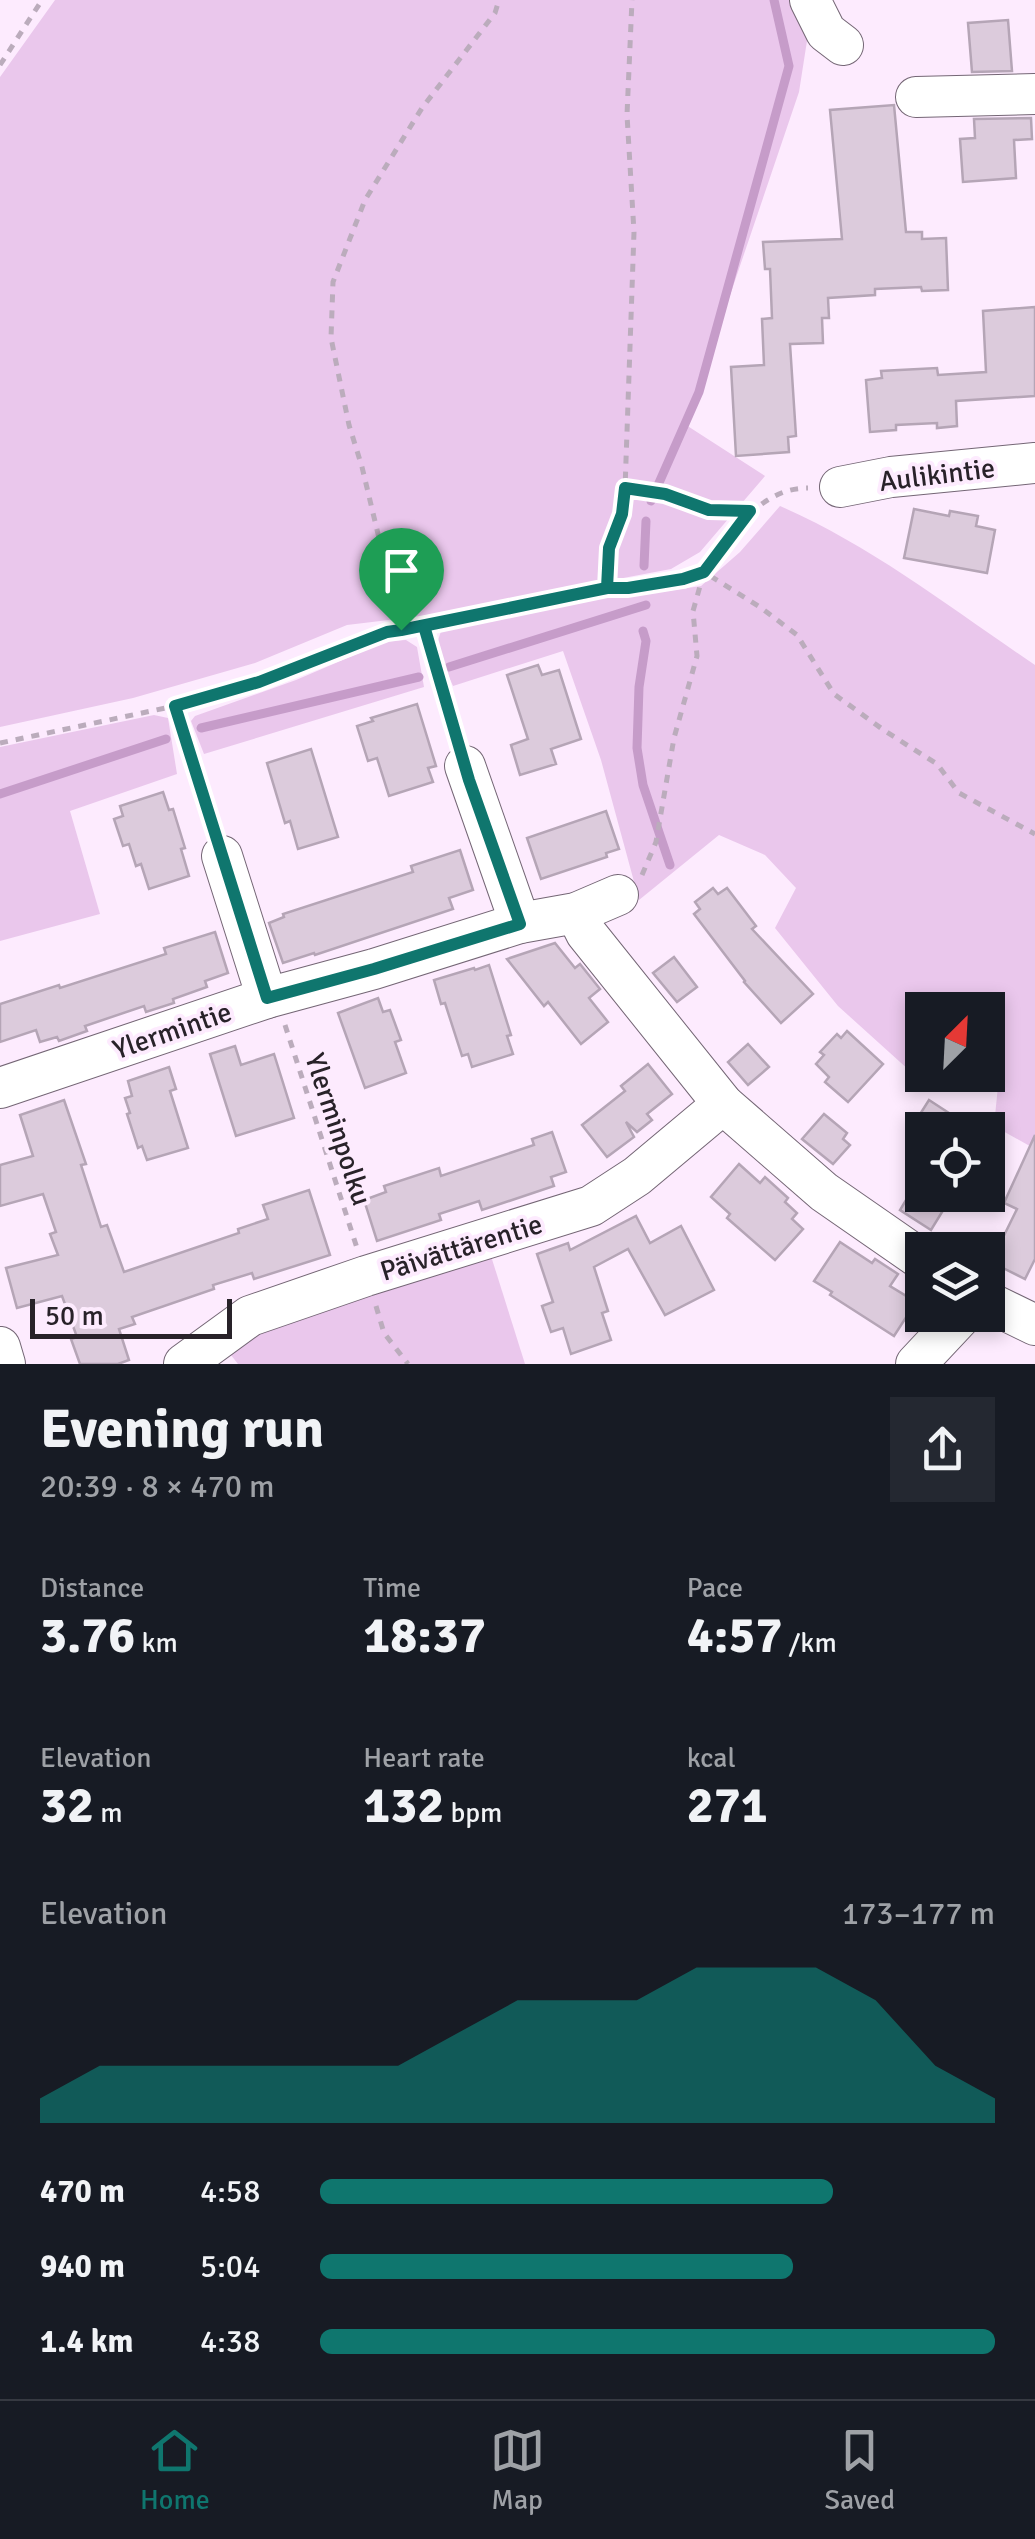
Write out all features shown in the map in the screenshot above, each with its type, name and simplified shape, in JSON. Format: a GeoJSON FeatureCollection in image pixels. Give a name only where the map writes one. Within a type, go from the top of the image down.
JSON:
{"type":"FeatureCollection","features":[{"type":"Feature","properties":{"kind":"street"},"geometry":{"type":"LineString","coordinates":[[810,0],[826,32],[843,45]]}},
{"type":"Feature","properties":{"kind":"street"},"geometry":{"type":"LineString","coordinates":[[916,97],[1035,94]]}},
{"type":"Feature","properties":{"kind":"street","name":"Aulikintie"},"geometry":{"type":"LineString","coordinates":[[840,487],[891,477],[1035,463]]}},
{"type":"Feature","properties":{"kind":"street"},"geometry":{"type":"LineString","coordinates":[[465,766],[520,924]]}},
{"type":"Feature","properties":{"kind":"street"},"geometry":{"type":"LineString","coordinates":[[222,856],[267,998]]}},
{"type":"Feature","properties":{"kind":"street","name":"Ylermintie"},"geometry":{"type":"LineString","coordinates":[[0,1088],[267,998],[520,924],[576,913],[618,896]]}},
{"type":"Feature","properties":{"kind":"street"},"geometry":{"type":"LineString","coordinates":[[576,913],[586,933],[723,1104],[824,1192],[905,1248]]}},
{"type":"Feature","properties":{"kind":"street","name":"Päivättärentie"},"geometry":{"type":"LineString","coordinates":[[184,1364],[250,1316],[591,1206],[636,1176],[723,1104]]}},
{"type":"Feature","properties":{"kind":"street"},"geometry":{"type":"LineString","coordinates":[[1005,1310],[1035,1325]]}},
{"type":"Feature","properties":{"kind":"street"},"geometry":{"type":"LineString","coordinates":[[916,1364],[946,1332]]}},
{"type":"Feature","properties":{"kind":"street"},"geometry":{"type":"LineString","coordinates":[[0,1348],[5,1364]]}},
{"type":"Feature","properties":{"kind":"path"},"geometry":{"type":"LineString","coordinates":[[0,65],[42,0]]}},
{"type":"Feature","properties":{"kind":"path"},"geometry":{"type":"LineString","coordinates":[[401,630],[330,338],[332,282],[365,200],[422,108],[495,13],[499,0]]}},
{"type":"Feature","properties":{"kind":"path"},"geometry":{"type":"LineString","coordinates":[[607,588],[609,548],[622,514],[625,488],[634,232],[627,115],[632,0]]}},
{"type":"Feature","properties":{"kind":"path"},"geometry":{"type":"LineString","coordinates":[[656,842],[674,738],[698,656],[692,612],[704,572],[750,511],[789,488],[840,487]]}},
{"type":"Feature","properties":{"kind":"path"},"geometry":{"type":"LineString","coordinates":[[625,488],[665,494],[709,510],[750,511]]}},
{"type":"Feature","properties":{"kind":"path"},"geometry":{"type":"LineString","coordinates":[[0,743],[175,706],[259,682],[387,632],[704,572]]}},
{"type":"Feature","properties":{"kind":"path"},"geometry":{"type":"LineString","coordinates":[[704,572],[797,635],[834,694],[938,764],[959,793],[1035,834]]}},
{"type":"Feature","properties":{"kind":"path"},"geometry":{"type":"LineString","coordinates":[[424,626],[465,766]]}},
{"type":"Feature","properties":{"kind":"path"},"geometry":{"type":"LineString","coordinates":[[175,706],[222,856]]}},
{"type":"Feature","properties":{"kind":"path","name":"Ylerminpolku"},"geometry":{"type":"LineString","coordinates":[[267,998],[281,1014],[384,1333],[408,1364]]}},
{"type":"Feature","properties":{"kind":"shaded area"},"geometry":{"type":"Polygon","coordinates":[[[55,0],[799,0],[809,28],[799,92],[686,425],[765,476],[700,552],[671,569],[422,616],[347,625],[255,663],[133,698],[0,727],[0,77],[55,0]]]}},
{"type":"Feature","properties":{"kind":"shaded area"},"geometry":{"type":"Polygon","coordinates":[[[780,506],[879,559],[1035,665],[1035,1149],[1005,1132],[1005,1112],[995,1112],[997,1092],[1005,1092],[1005,992],[905,992],[905,1066],[838,1006],[775,928],[796,888],[765,855],[719,835],[639,900],[601,760],[563,651],[453,686],[436,647],[441,631],[621,591],[660,592],[701,586],[740,552],[780,506]]]}},
{"type":"Feature","properties":{"kind":"shaded area"},"geometry":{"type":"Polygon","coordinates":[[[406,640],[417,647],[424,687],[204,754],[191,721],[195,716],[296,680],[387,641],[406,640]]]}},
{"type":"Feature","properties":{"kind":"shaded area"},"geometry":{"type":"Polygon","coordinates":[[[154,715],[168,718],[177,774],[70,811],[100,914],[0,941],[0,747],[154,715]]]}},
{"type":"Feature","properties":{"kind":"shaded area"},"geometry":{"type":"Polygon","coordinates":[[[491,1256],[525,1364],[238,1364],[227,1350],[260,1329],[491,1256]]]}},
{"type":"Feature","properties":{"kind":"building"},"geometry":{"type":"Polygon","coordinates":[[[1008,20],[1012,71],[972,72],[968,23],[1008,20]]]}},
{"type":"Feature","properties":{"kind":"building"},"geometry":{"type":"Polygon","coordinates":[[[894,105],[906,232],[922,232],[922,239],[946,238],[948,290],[875,289],[875,295],[828,298],[829,318],[822,318],[823,343],[790,344],[796,436],[788,437],[789,452],[736,456],[731,367],[764,365],[762,319],[772,318],[770,269],[765,269],[763,242],[842,239],[830,110],[894,105]]]}},
{"type":"Feature","properties":{"kind":"building"},"geometry":{"type":"Polygon","coordinates":[[[1031,118],[1032,139],[1014,140],[1016,178],[963,182],[960,139],[975,138],[974,119],[1031,118]]]}},
{"type":"Feature","properties":{"kind":"building"},"geometry":{"type":"Polygon","coordinates":[[[1035,307],[1035,396],[956,401],[957,426],[896,425],[896,430],[870,432],[866,380],[882,378],[881,371],[937,368],[938,375],[986,372],[983,311],[1035,307]]]}},
{"type":"Feature","properties":{"kind":"building"},"geometry":{"type":"Polygon","coordinates":[[[914,509],[949,516],[950,511],[978,516],[976,526],[995,530],[987,573],[904,558],[914,509]]]}},
{"type":"Feature","properties":{"kind":"building"},"geometry":{"type":"Polygon","coordinates":[[[538,665],[542,675],[559,670],[581,739],[551,749],[556,764],[520,775],[511,745],[528,739],[507,675],[538,665]]]}},
{"type":"Feature","properties":{"kind":"building"},"geometry":{"type":"Polygon","coordinates":[[[417,704],[436,766],[428,768],[433,782],[389,796],[377,758],[368,761],[357,726],[417,704]]]}},
{"type":"Feature","properties":{"kind":"building"},"geometry":{"type":"Polygon","coordinates":[[[311,749],[338,837],[298,849],[290,821],[285,823],[267,763],[311,749]]]}},
{"type":"Feature","properties":{"kind":"building"},"geometry":{"type":"Polygon","coordinates":[[[163,792],[169,810],[173,809],[189,876],[149,889],[129,844],[123,846],[114,819],[123,816],[120,806],[163,792]]]}},
{"type":"Feature","properties":{"kind":"building"},"geometry":{"type":"Polygon","coordinates":[[[606,811],[619,849],[606,853],[607,857],[541,879],[527,838],[606,811]]]}},
{"type":"Feature","properties":{"kind":"building"},"geometry":{"type":"Polygon","coordinates":[[[460,850],[473,890],[449,898],[453,909],[283,963],[269,923],[284,917],[283,914],[413,872],[411,866],[460,850]]]}},
{"type":"Feature","properties":{"kind":"building"},"geometry":{"type":"Polygon","coordinates":[[[713,888],[718,894],[727,888],[756,926],[752,929],[813,994],[781,1023],[744,982],[694,914],[700,909],[695,902],[713,888]]]}},
{"type":"Feature","properties":{"kind":"building"},"geometry":{"type":"Polygon","coordinates":[[[215,932],[228,973],[205,981],[207,987],[146,1012],[144,1006],[85,1026],[87,1031],[59,1041],[57,1037],[40,1042],[36,1030],[0,1042],[0,1004],[166,954],[164,948],[215,932]]]}},
{"type":"Feature","properties":{"kind":"building"},"geometry":{"type":"Polygon","coordinates":[[[555,943],[575,968],[580,964],[600,989],[589,998],[608,1022],[581,1044],[507,959],[555,943]]]}},
{"type":"Feature","properties":{"kind":"building"},"geometry":{"type":"Polygon","coordinates":[[[674,957],[697,987],[677,1002],[653,973],[674,957]]]}},
{"type":"Feature","properties":{"kind":"building"},"geometry":{"type":"Polygon","coordinates":[[[489,965],[511,1035],[507,1036],[513,1054],[472,1067],[468,1054],[462,1056],[434,980],[489,965]]]}},
{"type":"Feature","properties":{"kind":"building"},"geometry":{"type":"Polygon","coordinates":[[[378,998],[383,1012],[390,1010],[401,1040],[395,1042],[406,1073],[365,1088],[338,1013],[378,998]]]}},
{"type":"Feature","properties":{"kind":"building"},"geometry":{"type":"Polygon","coordinates":[[[847,1031],[883,1064],[848,1102],[825,1082],[829,1077],[816,1064],[824,1055],[820,1052],[837,1034],[841,1038],[847,1031]]]}},
{"type":"Feature","properties":{"kind":"building"},"geometry":{"type":"Polygon","coordinates":[[[748,1044],[769,1067],[748,1085],[728,1062],[748,1044]]]}},
{"type":"Feature","properties":{"kind":"building"},"geometry":{"type":"Polygon","coordinates":[[[235,1046],[241,1065],[274,1054],[294,1118],[236,1136],[210,1054],[235,1046]]]}},
{"type":"Feature","properties":{"kind":"building"},"geometry":{"type":"Polygon","coordinates":[[[648,1064],[672,1094],[647,1114],[652,1120],[637,1132],[626,1122],[634,1137],[607,1157],[582,1125],[625,1091],[621,1086],[648,1064]]]}},
{"type":"Feature","properties":{"kind":"building"},"geometry":{"type":"Polygon","coordinates":[[[169,1067],[176,1089],[170,1091],[188,1148],[147,1160],[142,1146],[138,1148],[127,1114],[130,1113],[125,1098],[132,1096],[128,1081],[169,1067]]]}},
{"type":"Feature","properties":{"kind":"building"},"geometry":{"type":"Polygon","coordinates":[[[64,1100],[86,1164],[81,1165],[101,1227],[107,1225],[124,1272],[239,1233],[238,1229],[268,1219],[263,1205],[309,1190],[330,1255],[254,1279],[252,1273],[213,1285],[214,1289],[132,1317],[135,1324],[119,1329],[129,1360],[118,1364],[80,1364],[71,1339],[77,1337],[62,1296],[17,1308],[6,1268],[58,1255],[50,1234],[56,1232],[43,1194],[0,1206],[0,1165],[33,1156],[20,1115],[64,1100]]]}},
{"type":"Feature","properties":{"kind":"building"},"geometry":{"type":"Polygon","coordinates":[[[929,1100],[947,1112],[921,1112],[929,1100]]]}},
{"type":"Feature","properties":{"kind":"building"},"geometry":{"type":"Polygon","coordinates":[[[824,1114],[847,1133],[843,1139],[850,1145],[833,1164],[802,1139],[824,1114]]]}},
{"type":"Feature","properties":{"kind":"building"},"geometry":{"type":"Polygon","coordinates":[[[552,1132],[566,1172],[551,1177],[554,1186],[482,1210],[479,1201],[439,1214],[441,1220],[377,1241],[364,1200],[386,1192],[384,1186],[439,1168],[441,1176],[534,1145],[532,1139],[552,1132]]]}},
{"type":"Feature","properties":{"kind":"building"},"geometry":{"type":"Polygon","coordinates":[[[1035,1135],[1035,1259],[1025,1279],[1005,1269],[1005,1233],[1017,1209],[1005,1201],[1035,1135]]]}},
{"type":"Feature","properties":{"kind":"building"},"geometry":{"type":"Polygon","coordinates":[[[739,1164],[760,1183],[765,1177],[788,1198],[785,1202],[797,1213],[792,1219],[803,1229],[775,1260],[727,1218],[730,1214],[711,1197],[739,1164]]]}},
{"type":"Feature","properties":{"kind":"building"},"geometry":{"type":"Polygon","coordinates":[[[905,1202],[905,1212],[942,1212],[931,1230],[900,1210],[905,1202]]]}},
{"type":"Feature","properties":{"kind":"building"},"geometry":{"type":"Polygon","coordinates":[[[636,1216],[650,1243],[681,1226],[714,1290],[665,1315],[628,1249],[594,1267],[608,1311],[602,1313],[611,1340],[571,1354],[563,1328],[551,1332],[542,1306],[553,1302],[537,1254],[568,1243],[570,1250],[636,1216]]]}},
{"type":"Feature","properties":{"kind":"building"},"geometry":{"type":"Polygon","coordinates":[[[840,1242],[898,1274],[890,1286],[905,1295],[905,1319],[894,1336],[814,1281],[840,1242]]]}},
{"type":"Feature","properties":{"kind":"waterway"},"geometry":{"type":"LineString","coordinates":[[651,501],[699,392],[789,66],[774,0]]}},
{"type":"Feature","properties":{"kind":"waterway"},"geometry":{"type":"LineString","coordinates":[[644,566],[646,521]]}},
{"type":"Feature","properties":{"kind":"waterway"},"geometry":{"type":"LineString","coordinates":[[449,667],[646,605]]}},
{"type":"Feature","properties":{"kind":"waterway"},"geometry":{"type":"LineString","coordinates":[[643,631],[646,641],[639,687],[637,748],[643,785],[670,865]]}},
{"type":"Feature","properties":{"kind":"waterway"},"geometry":{"type":"LineString","coordinates":[[201,728],[419,677]]}},
{"type":"Feature","properties":{"kind":"waterway"},"geometry":{"type":"LineString","coordinates":[[0,794],[166,739]]}},
{"type":"Feature","properties":{"kind":"route"},"geometry":{"type":"LineString","coordinates":[[401,630],[259,682],[175,706],[267,998],[520,924],[469,780],[424,626],[607,588],[609,548],[622,514],[625,488],[665,494],[709,510],[750,511],[704,572],[683,579],[607,588],[401,630]]}}]}
